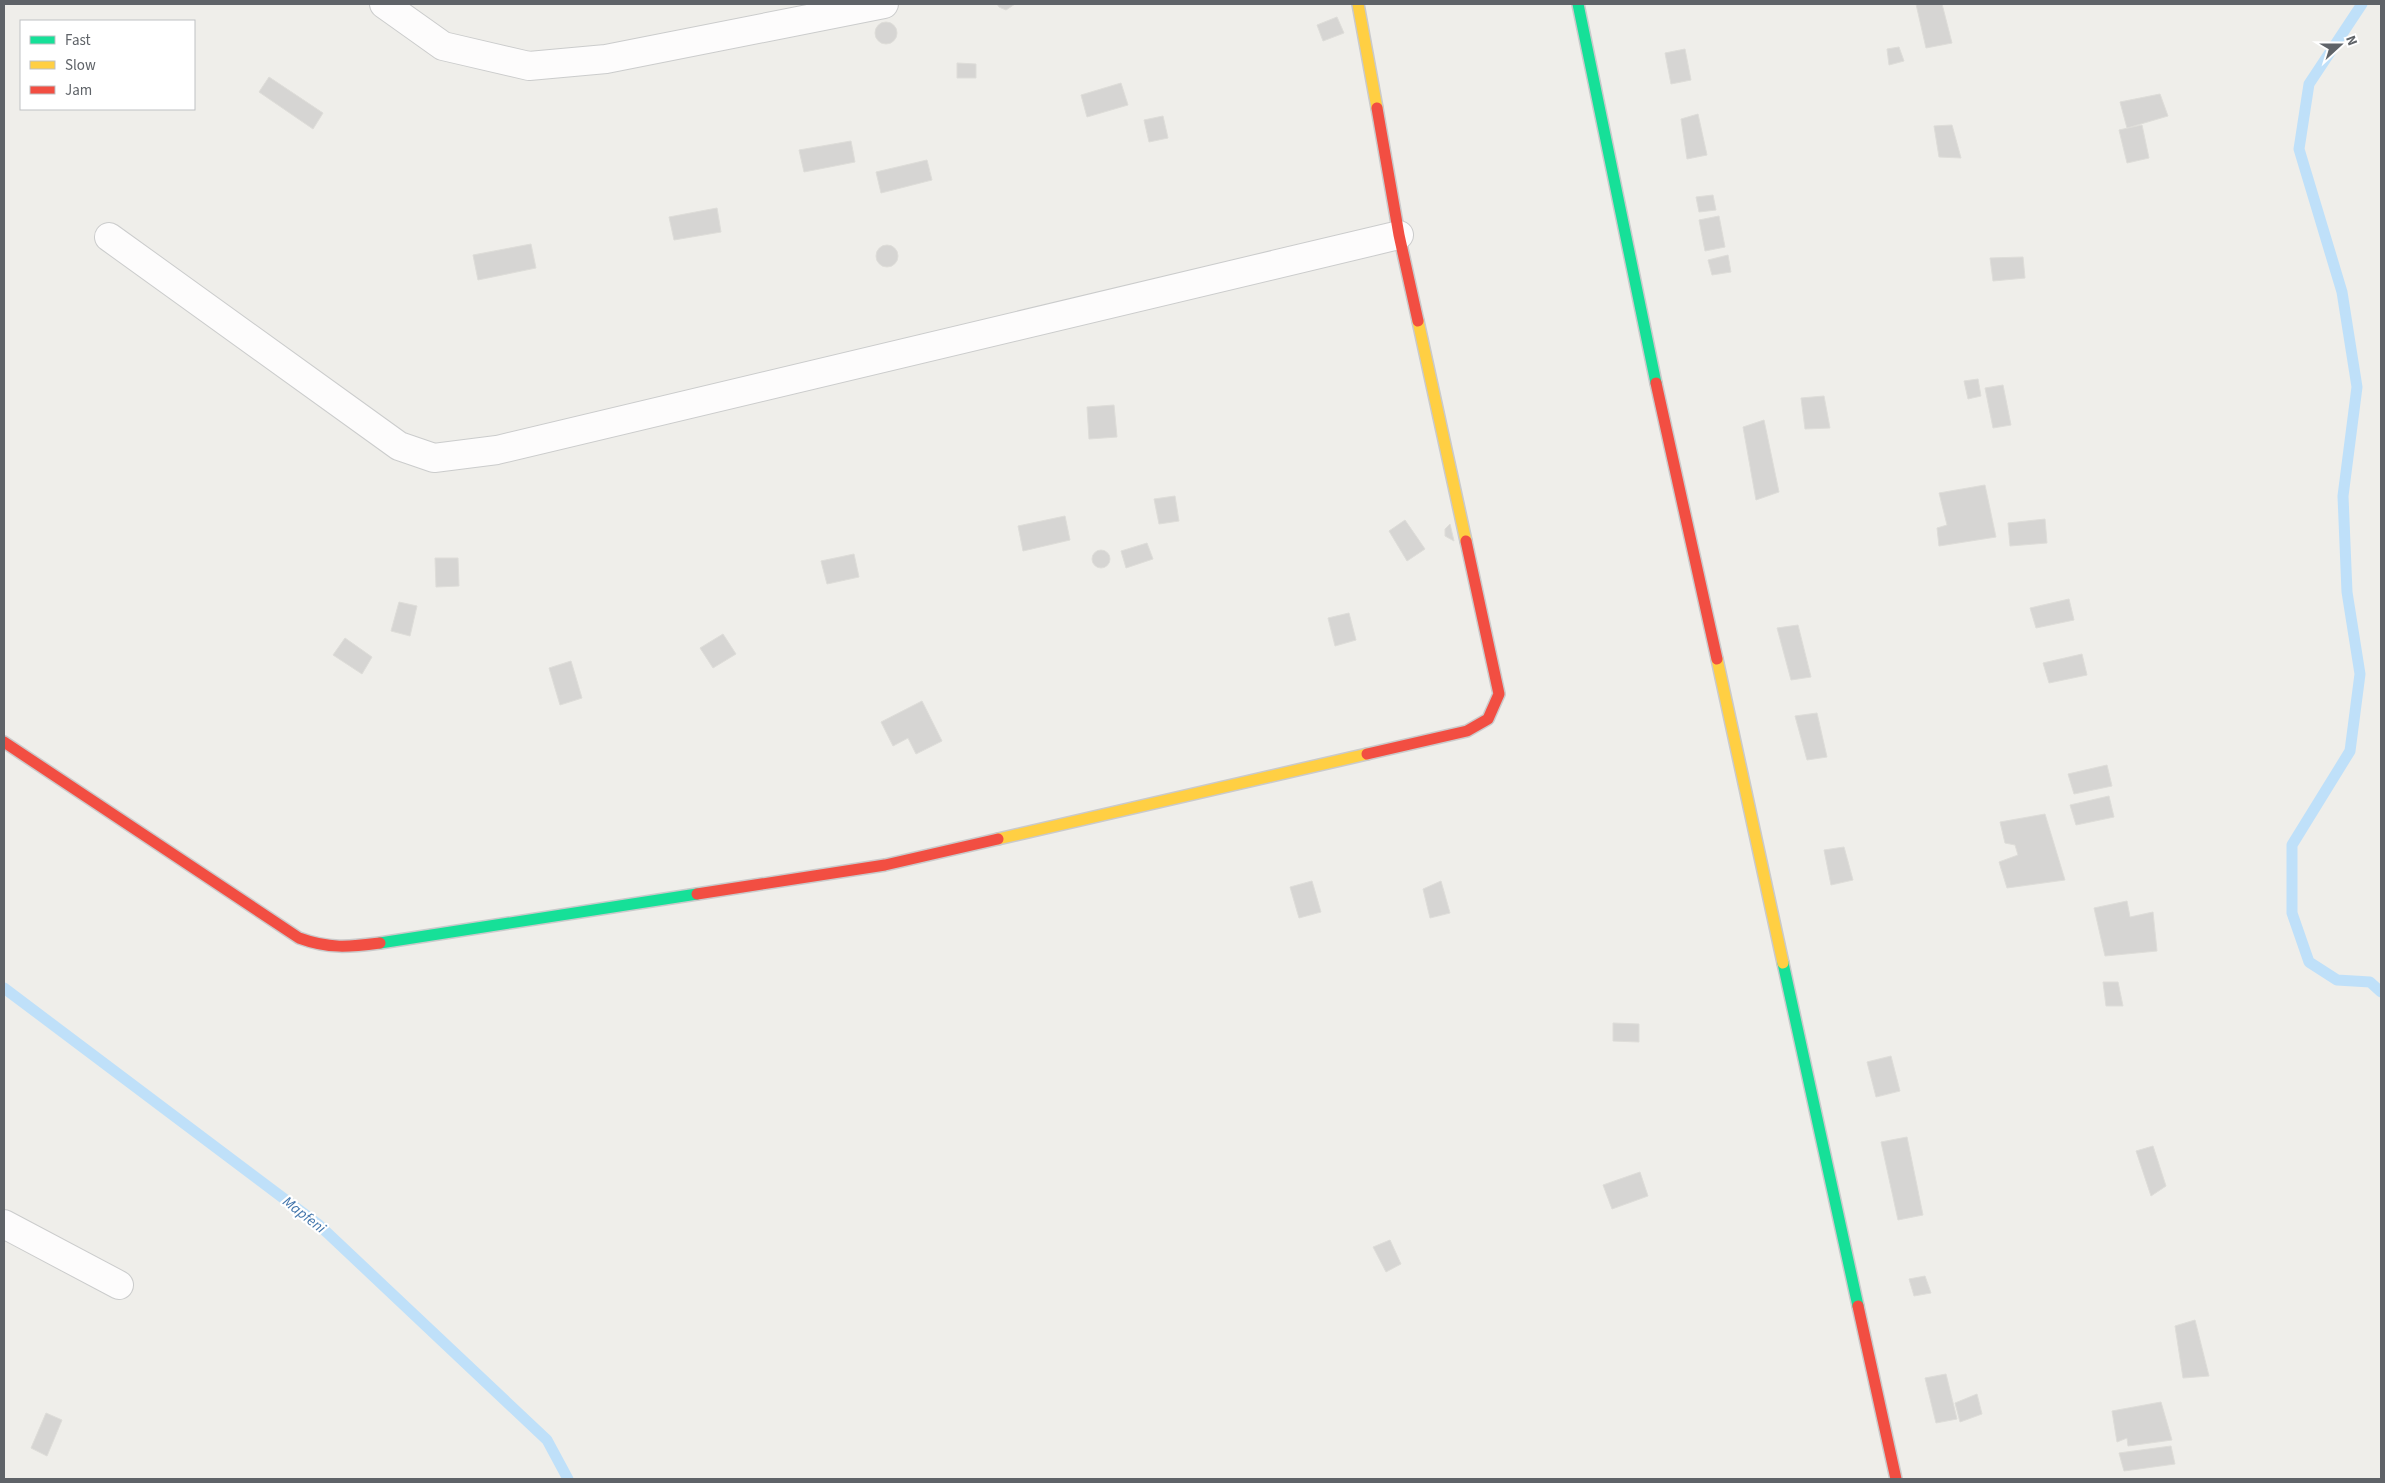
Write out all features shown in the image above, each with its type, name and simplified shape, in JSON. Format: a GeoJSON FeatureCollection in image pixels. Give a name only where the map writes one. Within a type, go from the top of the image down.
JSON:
{"type":"FeatureCollection","features":[{"type":"Feature","properties":{"kind":"street"},"geometry":{"type":"LineString","coordinates":[[384,4],[443,46],[529,66],[606,59],[884,4]]}},
{"type":"Feature","properties":{"kind":"street"},"geometry":{"type":"LineString","coordinates":[[4,742],[300,938],[318,945],[345,948],[885,865],[1467,731],[1488,718],[1499,694],[1399,235],[1358,4]]}},
{"type":"Feature","properties":{"kind":"street"},"geometry":{"type":"LineString","coordinates":[[1578,4],[1628,253],[1896,1479]]}},
{"type":"Feature","properties":{"kind":"street"},"geometry":{"type":"LineString","coordinates":[[109,237],[399,446],[434,458],[497,450],[1399,235]]}},
{"type":"Feature","properties":{"kind":"street"},"geometry":{"type":"LineString","coordinates":[[4,1224],[119,1285]]}},
{"type":"Feature","properties":{"kind":"building"},"geometry":{"type":"Polygon","coordinates":[[[997,4],[1015,4],[1006,10],[997,4]]]}},
{"type":"Feature","properties":{"kind":"building"},"geometry":{"type":"Polygon","coordinates":[[[1916,4],[1942,4],[1952,43],[1926,48],[1916,4]]]}},
{"type":"Feature","properties":{"kind":"building"},"geometry":{"type":"Polygon","coordinates":[[[1337,17],[1344,33],[1323,41],[1317,25],[1337,17]]]}},
{"type":"Feature","properties":{"kind":"building"},"geometry":{"type":"Polygon","coordinates":[[[886,22],[894,25],[897,33],[894,41],[886,44],[878,41],[875,33],[878,25],[886,22]]]}},
{"type":"Feature","properties":{"kind":"building"},"geometry":{"type":"Polygon","coordinates":[[[1899,47],[1904,61],[1889,65],[1887,49],[1899,47]]]}},
{"type":"Feature","properties":{"kind":"building"},"geometry":{"type":"Polygon","coordinates":[[[1685,49],[1691,80],[1671,84],[1665,53],[1685,49]]]}},
{"type":"Feature","properties":{"kind":"building"},"geometry":{"type":"Polygon","coordinates":[[[957,63],[976,64],[976,78],[957,78],[957,63]]]}},
{"type":"Feature","properties":{"kind":"building"},"geometry":{"type":"Polygon","coordinates":[[[269,77],[323,113],[313,129],[259,92],[269,77]]]}},
{"type":"Feature","properties":{"kind":"building"},"geometry":{"type":"Polygon","coordinates":[[[1121,83],[1128,105],[1087,117],[1081,95],[1121,83]]]}},
{"type":"Feature","properties":{"kind":"building"},"geometry":{"type":"Polygon","coordinates":[[[2160,94],[2168,116],[2127,128],[2120,102],[2160,94]]]}},
{"type":"Feature","properties":{"kind":"building"},"geometry":{"type":"Polygon","coordinates":[[[1698,114],[1707,155],[1687,159],[1681,119],[1698,114]]]}},
{"type":"Feature","properties":{"kind":"building"},"geometry":{"type":"Polygon","coordinates":[[[1163,116],[1168,138],[1149,142],[1144,120],[1163,116]]]}},
{"type":"Feature","properties":{"kind":"building"},"geometry":{"type":"Polygon","coordinates":[[[1952,125],[1961,158],[1939,157],[1934,126],[1952,125]]]}},
{"type":"Feature","properties":{"kind":"building"},"geometry":{"type":"Polygon","coordinates":[[[2142,125],[2149,158],[2127,163],[2119,130],[2142,125]]]}},
{"type":"Feature","properties":{"kind":"building"},"geometry":{"type":"Polygon","coordinates":[[[851,141],[855,162],[804,172],[799,150],[851,141]]]}},
{"type":"Feature","properties":{"kind":"building"},"geometry":{"type":"Polygon","coordinates":[[[927,160],[932,180],[881,193],[876,172],[927,160]]]}},
{"type":"Feature","properties":{"kind":"building"},"geometry":{"type":"Polygon","coordinates":[[[1713,195],[1716,210],[1699,212],[1696,197],[1713,195]]]}},
{"type":"Feature","properties":{"kind":"building"},"geometry":{"type":"Polygon","coordinates":[[[717,208],[721,232],[674,240],[669,217],[717,208]]]}},
{"type":"Feature","properties":{"kind":"building"},"geometry":{"type":"Polygon","coordinates":[[[1719,216],[1725,247],[1705,251],[1699,220],[1719,216]]]}},
{"type":"Feature","properties":{"kind":"building"},"geometry":{"type":"Polygon","coordinates":[[[531,244],[536,268],[478,280],[473,255],[531,244]]]}},
{"type":"Feature","properties":{"kind":"building"},"geometry":{"type":"Polygon","coordinates":[[[887,245],[895,248],[898,256],[895,264],[887,267],[879,264],[876,256],[879,248],[887,245]]]}},
{"type":"Feature","properties":{"kind":"building"},"geometry":{"type":"Polygon","coordinates":[[[1728,255],[1731,272],[1712,275],[1708,260],[1728,255]]]}},
{"type":"Feature","properties":{"kind":"building"},"geometry":{"type":"Polygon","coordinates":[[[2023,257],[2025,278],[1993,281],[1990,258],[2023,257]]]}},
{"type":"Feature","properties":{"kind":"building"},"geometry":{"type":"Polygon","coordinates":[[[1978,379],[1981,396],[1968,399],[1964,381],[1978,379]]]}},
{"type":"Feature","properties":{"kind":"building"},"geometry":{"type":"Polygon","coordinates":[[[2003,385],[2011,425],[1993,428],[1985,388],[2003,385]]]}},
{"type":"Feature","properties":{"kind":"building"},"geometry":{"type":"Polygon","coordinates":[[[1824,396],[1830,428],[1805,429],[1801,398],[1824,396]]]}},
{"type":"Feature","properties":{"kind":"building"},"geometry":{"type":"Polygon","coordinates":[[[1114,405],[1117,437],[1089,439],[1087,407],[1114,405]]]}},
{"type":"Feature","properties":{"kind":"building"},"geometry":{"type":"Polygon","coordinates":[[[1764,420],[1779,492],[1756,500],[1743,427],[1764,420]]]}},
{"type":"Feature","properties":{"kind":"building"},"geometry":{"type":"Polygon","coordinates":[[[1985,485],[1996,537],[1939,546],[1937,528],[1947,525],[1939,493],[1985,485]]]}},
{"type":"Feature","properties":{"kind":"building"},"geometry":{"type":"Polygon","coordinates":[[[1175,496],[1179,521],[1159,524],[1154,499],[1175,496]]]}},
{"type":"Feature","properties":{"kind":"building"},"geometry":{"type":"Polygon","coordinates":[[[1065,516],[1070,540],[1023,551],[1018,526],[1065,516]]]}},
{"type":"Feature","properties":{"kind":"building"},"geometry":{"type":"Polygon","coordinates":[[[2045,519],[2047,543],[2010,546],[2008,523],[2045,519]]]}},
{"type":"Feature","properties":{"kind":"building"},"geometry":{"type":"Polygon","coordinates":[[[1405,520],[1425,549],[1407,561],[1389,531],[1405,520]]]}},
{"type":"Feature","properties":{"kind":"building"},"geometry":{"type":"Polygon","coordinates":[[[1450,524],[1454,541],[1445,536],[1445,529],[1450,524]]]}},
{"type":"Feature","properties":{"kind":"building"},"geometry":{"type":"Polygon","coordinates":[[[1147,543],[1153,559],[1126,568],[1121,551],[1147,543]]]}},
{"type":"Feature","properties":{"kind":"building"},"geometry":{"type":"Polygon","coordinates":[[[1097,550],[1105,550],[1110,555],[1108,566],[1097,568],[1092,563],[1092,555],[1097,550]]]}},
{"type":"Feature","properties":{"kind":"building"},"geometry":{"type":"Polygon","coordinates":[[[854,554],[859,577],[827,584],[821,561],[854,554]]]}},
{"type":"Feature","properties":{"kind":"building"},"geometry":{"type":"Polygon","coordinates":[[[435,558],[458,558],[459,586],[436,587],[435,558]]]}},
{"type":"Feature","properties":{"kind":"building"},"geometry":{"type":"Polygon","coordinates":[[[2069,599],[2074,620],[2036,628],[2030,608],[2069,599]]]}},
{"type":"Feature","properties":{"kind":"building"},"geometry":{"type":"Polygon","coordinates":[[[399,602],[417,606],[410,636],[391,631],[399,602]]]}},
{"type":"Feature","properties":{"kind":"building"},"geometry":{"type":"Polygon","coordinates":[[[1349,613],[1356,640],[1335,646],[1328,618],[1349,613]]]}},
{"type":"Feature","properties":{"kind":"building"},"geometry":{"type":"Polygon","coordinates":[[[1798,625],[1811,677],[1791,680],[1777,628],[1798,625]]]}},
{"type":"Feature","properties":{"kind":"building"},"geometry":{"type":"Polygon","coordinates":[[[723,634],[736,654],[713,668],[700,648],[723,634]]]}},
{"type":"Feature","properties":{"kind":"building"},"geometry":{"type":"Polygon","coordinates":[[[345,638],[372,657],[362,674],[333,655],[345,638]]]}},
{"type":"Feature","properties":{"kind":"building"},"geometry":{"type":"Polygon","coordinates":[[[2082,654],[2087,675],[2049,683],[2043,663],[2082,654]]]}},
{"type":"Feature","properties":{"kind":"building"},"geometry":{"type":"Polygon","coordinates":[[[571,661],[582,698],[560,705],[549,668],[571,661]]]}},
{"type":"Feature","properties":{"kind":"building"},"geometry":{"type":"Polygon","coordinates":[[[922,701],[942,741],[916,754],[908,738],[893,746],[881,722],[922,701]]]}},
{"type":"Feature","properties":{"kind":"building"},"geometry":{"type":"Polygon","coordinates":[[[1817,713],[1827,757],[1807,760],[1795,716],[1817,713]]]}},
{"type":"Feature","properties":{"kind":"building"},"geometry":{"type":"Polygon","coordinates":[[[2107,765],[2112,786],[2074,794],[2068,774],[2107,765]]]}},
{"type":"Feature","properties":{"kind":"building"},"geometry":{"type":"Polygon","coordinates":[[[2109,796],[2114,817],[2076,825],[2070,805],[2109,796]]]}},
{"type":"Feature","properties":{"kind":"building"},"geometry":{"type":"Polygon","coordinates":[[[2045,814],[2065,880],[2007,888],[1999,862],[2018,855],[2015,845],[2005,843],[2000,822],[2045,814]]]}},
{"type":"Feature","properties":{"kind":"building"},"geometry":{"type":"Polygon","coordinates":[[[1844,847],[1853,880],[1831,885],[1824,850],[1844,847]]]}},
{"type":"Feature","properties":{"kind":"building"},"geometry":{"type":"Polygon","coordinates":[[[1312,881],[1321,912],[1299,918],[1290,887],[1312,881]]]}},
{"type":"Feature","properties":{"kind":"building"},"geometry":{"type":"Polygon","coordinates":[[[1441,881],[1450,913],[1430,918],[1423,889],[1441,881]]]}},
{"type":"Feature","properties":{"kind":"building"},"geometry":{"type":"Polygon","coordinates":[[[2127,901],[2130,917],[2153,912],[2157,951],[2105,956],[2094,908],[2127,901]]]}},
{"type":"Feature","properties":{"kind":"building"},"geometry":{"type":"Polygon","coordinates":[[[2103,982],[2118,982],[2123,1006],[2106,1006],[2103,982]]]}},
{"type":"Feature","properties":{"kind":"building"},"geometry":{"type":"Polygon","coordinates":[[[1613,1023],[1639,1024],[1639,1042],[1613,1041],[1613,1023]]]}},
{"type":"Feature","properties":{"kind":"building"},"geometry":{"type":"Polygon","coordinates":[[[1891,1056],[1900,1091],[1876,1097],[1867,1062],[1891,1056]]]}},
{"type":"Feature","properties":{"kind":"building"},"geometry":{"type":"Polygon","coordinates":[[[1907,1137],[1923,1215],[1898,1220],[1881,1142],[1907,1137]]]}},
{"type":"Feature","properties":{"kind":"building"},"geometry":{"type":"Polygon","coordinates":[[[2153,1146],[2166,1186],[2151,1196],[2136,1151],[2153,1146]]]}},
{"type":"Feature","properties":{"kind":"building"},"geometry":{"type":"Polygon","coordinates":[[[1640,1172],[1648,1196],[1612,1209],[1603,1185],[1640,1172]]]}},
{"type":"Feature","properties":{"kind":"building"},"geometry":{"type":"Polygon","coordinates":[[[1390,1240],[1401,1264],[1386,1272],[1373,1247],[1390,1240]]]}},
{"type":"Feature","properties":{"kind":"building"},"geometry":{"type":"Polygon","coordinates":[[[1925,1276],[1931,1293],[1914,1296],[1909,1279],[1925,1276]]]}},
{"type":"Feature","properties":{"kind":"building"},"geometry":{"type":"Polygon","coordinates":[[[2195,1320],[2209,1376],[2183,1378],[2175,1326],[2195,1320]]]}},
{"type":"Feature","properties":{"kind":"building"},"geometry":{"type":"Polygon","coordinates":[[[1946,1374],[1957,1419],[1936,1423],[1925,1378],[1946,1374]]]}},
{"type":"Feature","properties":{"kind":"building"},"geometry":{"type":"Polygon","coordinates":[[[1977,1394],[1982,1414],[1960,1422],[1955,1403],[1977,1394]]]}},
{"type":"Feature","properties":{"kind":"building"},"geometry":{"type":"Polygon","coordinates":[[[2161,1402],[2172,1440],[2128,1446],[2127,1438],[2117,1442],[2112,1411],[2161,1402]]]}},
{"type":"Feature","properties":{"kind":"building"},"geometry":{"type":"Polygon","coordinates":[[[46,1413],[62,1420],[47,1456],[31,1448],[46,1413]]]}},
{"type":"Feature","properties":{"kind":"building"},"geometry":{"type":"Polygon","coordinates":[[[2171,1446],[2175,1464],[2124,1471],[2119,1453],[2171,1446]]]}},
{"type":"Feature","properties":{"kind":"waterway"},"geometry":{"type":"LineString","coordinates":[[2362,4],[2309,84],[2299,149],[2342,292],[2357,387],[2343,496],[2347,592],[2360,674],[2350,751],[2292,845],[2292,913],[2309,962],[2337,980],[2370,982],[2381,992]]}},
{"type":"Feature","properties":{"kind":"waterway","name":"Mapfeni"},"geometry":{"type":"LineString","coordinates":[[4,988],[319,1225],[547,1440],[568,1479]]}},
{"type":"Feature","properties":{"kind":"traffic: fast"},"geometry":{"type":"LineString","coordinates":[[1578,4],[1656,383]]}},
{"type":"Feature","properties":{"kind":"traffic: fast"},"geometry":{"type":"LineString","coordinates":[[380,943],[697,894]]}},
{"type":"Feature","properties":{"kind":"traffic: fast"},"geometry":{"type":"LineString","coordinates":[[1783,963],[1858,1306]]}},
{"type":"Feature","properties":{"kind":"traffic: slow"},"geometry":{"type":"LineString","coordinates":[[1358,4],[1377,108]]}},
{"type":"Feature","properties":{"kind":"traffic: slow"},"geometry":{"type":"LineString","coordinates":[[1418,321],[1466,541]]}},
{"type":"Feature","properties":{"kind":"traffic: slow"},"geometry":{"type":"LineString","coordinates":[[1717,659],[1783,963]]}},
{"type":"Feature","properties":{"kind":"traffic: slow"},"geometry":{"type":"LineString","coordinates":[[998,839],[1367,754]]}},
{"type":"Feature","properties":{"kind":"traffic: jam"},"geometry":{"type":"LineString","coordinates":[[1377,108],[1399,235],[1418,321]]}},
{"type":"Feature","properties":{"kind":"traffic: jam"},"geometry":{"type":"LineString","coordinates":[[1656,383],[1717,659]]}},
{"type":"Feature","properties":{"kind":"traffic: jam"},"geometry":{"type":"LineString","coordinates":[[1367,754],[1467,731],[1488,719],[1499,694],[1466,541]]}},
{"type":"Feature","properties":{"kind":"traffic: jam"},"geometry":{"type":"LineString","coordinates":[[4,742],[299,938],[310,942],[339,946],[380,943]]}},
{"type":"Feature","properties":{"kind":"traffic: jam"},"geometry":{"type":"LineString","coordinates":[[697,894],[885,865],[998,839]]}},
{"type":"Feature","properties":{"kind":"traffic: jam"},"geometry":{"type":"LineString","coordinates":[[1858,1306],[1896,1479]]}}]}
